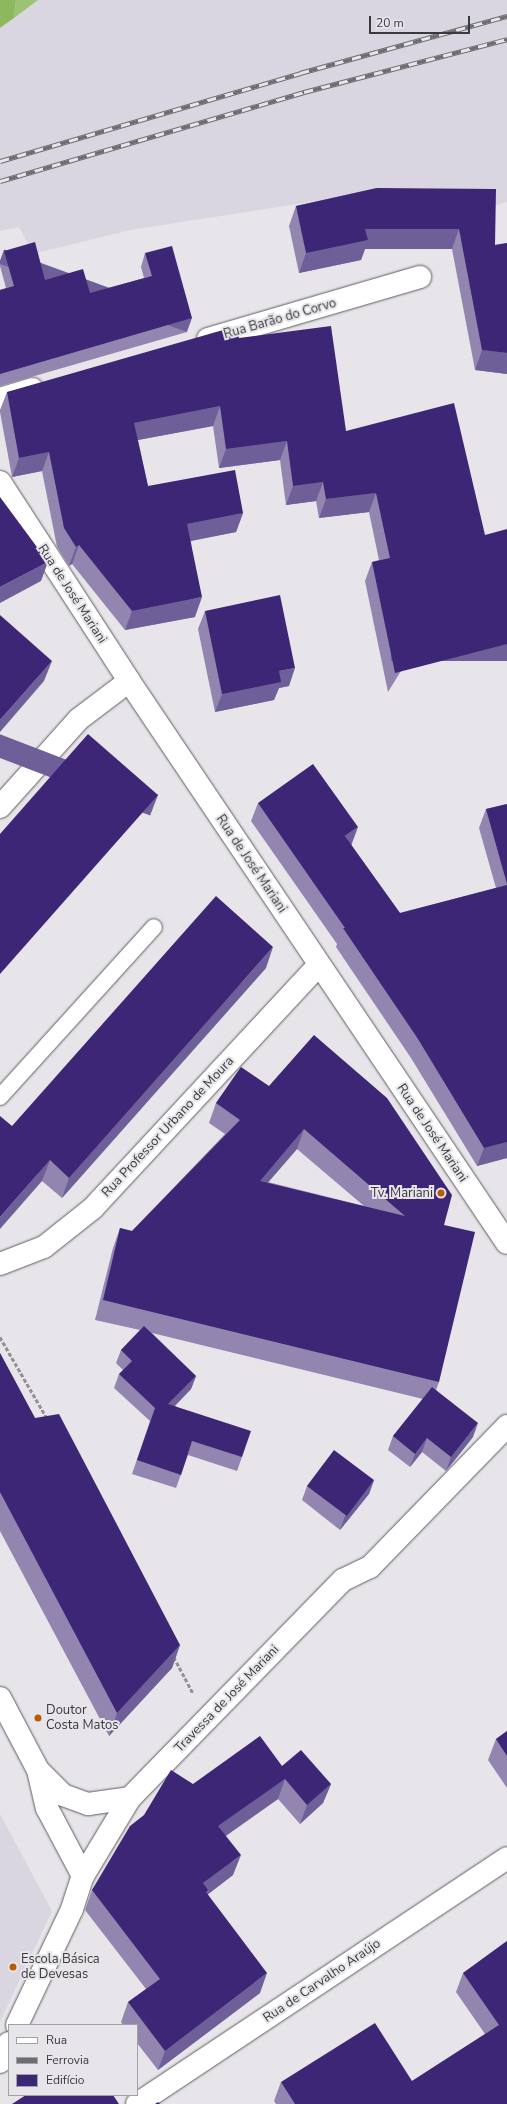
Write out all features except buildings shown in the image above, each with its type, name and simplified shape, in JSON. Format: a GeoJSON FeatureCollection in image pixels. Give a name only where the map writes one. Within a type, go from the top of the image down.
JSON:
{"type":"FeatureCollection","features":[{"type":"Feature","properties":{"kind":"street","name":"Rua Barão do Corvo"},"geometry":{"type":"LineString","coordinates":[[191,344],[420,277]]}},
{"type":"Feature","properties":{"kind":"street"},"geometry":{"type":"LineString","coordinates":[[0,399],[54,384]]}},
{"type":"Feature","properties":{"kind":"street","name":"Rua de José Mariani"},"geometry":{"type":"LineString","coordinates":[[0,482],[129,682],[507,1244]]}},
{"type":"Feature","properties":{"kind":"street"},"geometry":{"type":"LineString","coordinates":[[0,807],[79,719],[129,682]]}},
{"type":"Feature","properties":{"kind":"street","name":"Rua Professor Urbano de Moura"},"geometry":{"type":"LineString","coordinates":[[0,1264],[44,1247],[93,1208],[319,965]]}},
{"type":"Feature","properties":{"kind":"street","name":"Travessa de José Mariani"},"geometry":{"type":"LineString","coordinates":[[17,2024],[72,1909],[83,1876],[130,1798],[343,1580],[370,1567],[507,1426]]}},
{"type":"Feature","properties":{"kind":"street"},"geometry":{"type":"LineString","coordinates":[[0,1698],[38,1770],[47,1808],[83,1876]]}},
{"type":"Feature","properties":{"kind":"street"},"geometry":{"type":"LineString","coordinates":[[38,1770],[62,1795],[88,1804],[130,1798]]}},
{"type":"Feature","properties":{"kind":"street","name":"Rua de Carvalho Araújo"},"geometry":{"type":"LineString","coordinates":[[138,2104],[507,1858]]}},
{"type":"Feature","properties":{"kind":"street"},"geometry":{"type":"LineString","coordinates":[[0,2062],[8,2045]]}},
{"type":"Feature","properties":{"kind":"lane"},"geometry":{"type":"LineString","coordinates":[[0,1097],[154,927]]}},
{"type":"Feature","properties":{"kind":"path"},"geometry":{"type":"LineString","coordinates":[[0,1337],[50,1422]]}},
{"type":"Feature","properties":{"kind":"path"},"geometry":{"type":"LineString","coordinates":[[39,1419],[46,1415]]}},
{"type":"Feature","properties":{"kind":"path"},"geometry":{"type":"LineString","coordinates":[[172,1654],[179,1667]]}},
{"type":"Feature","properties":{"kind":"shaded area"},"geometry":{"type":"Polygon","coordinates":[[[38,0],[507,0],[507,202],[451,218],[375,192],[130,230],[33,254],[19,227],[0,231],[0,28],[38,0]]]}},
{"type":"Feature","properties":{"kind":"shaded area","name":"Escola Básica de Devesas"},"geometry":{"type":"Polygon","coordinates":[[[0,1814],[52,1911],[0,2022],[0,1814]]]}},
{"type":"Feature","properties":{"kind":"green space"},"geometry":{"type":"Polygon","coordinates":[[[0,0],[16,0],[14,18],[0,28],[0,0]]]}},
{"type":"Feature","properties":{"kind":"green space"},"geometry":{"type":"Polygon","coordinates":[[[16,0],[38,0],[14,18],[16,0]]]}},
{"type":"Feature","properties":{"kind":"railway"},"geometry":{"type":"LineString","coordinates":[[0,161],[300,73],[507,16]]}},
{"type":"Feature","properties":{"kind":"railway"},"geometry":{"type":"LineString","coordinates":[[0,181],[304,92],[507,39]]}},
{"type":"Feature","properties":{"kind":"place","name":"Tv. Mariani"},"geometry":{"type":"Point","coordinates":[441,1193]}},
{"type":"Feature","properties":{"kind":"place","name":"Doutor Costa Matos"},"geometry":{"type":"Point","coordinates":[38,1718]}},
{"type":"Feature","properties":{"kind":"place","name":"Escola Básica de Devesas"},"geometry":{"type":"Point","coordinates":[13,1967]}}]}
